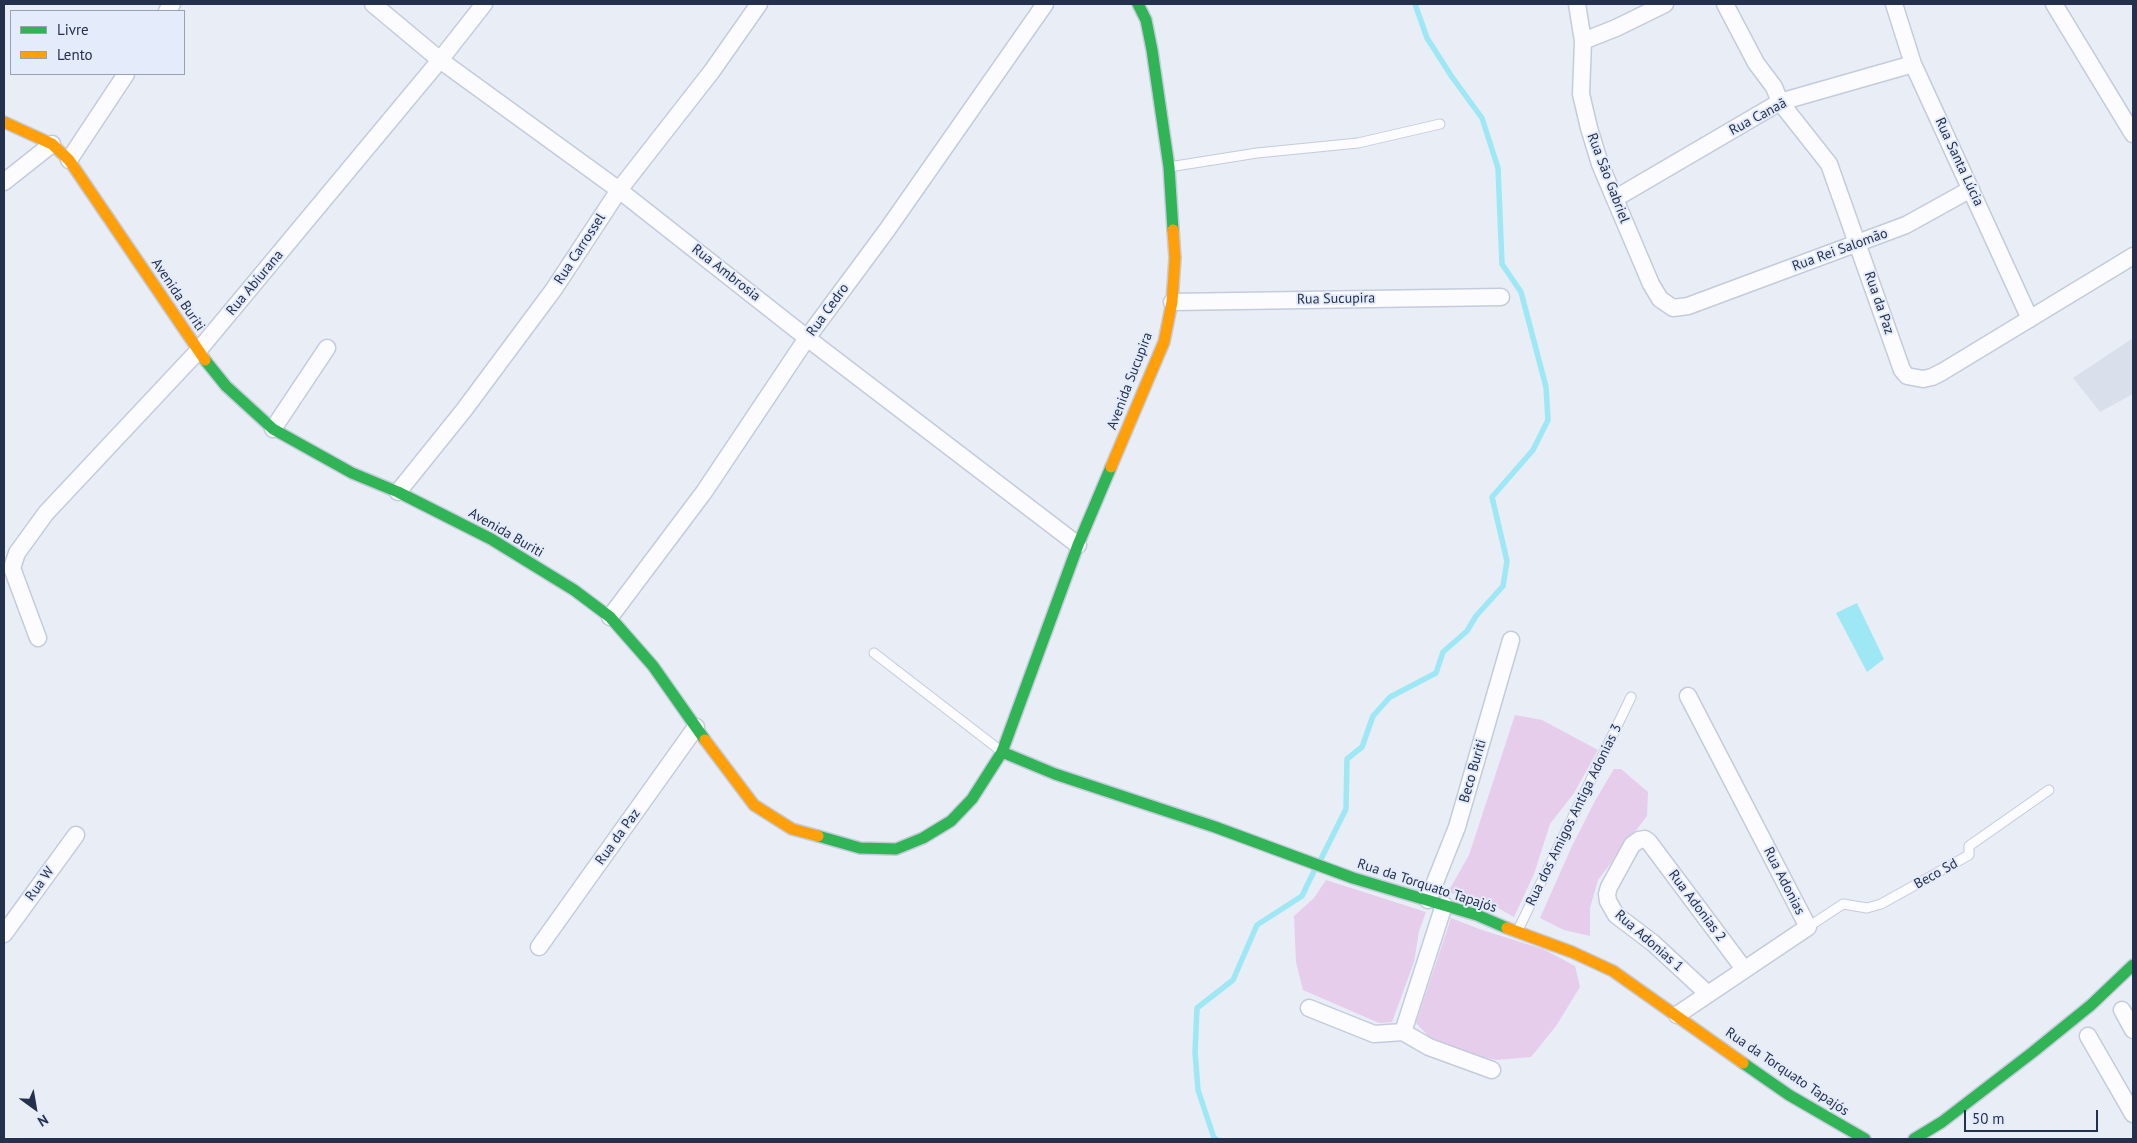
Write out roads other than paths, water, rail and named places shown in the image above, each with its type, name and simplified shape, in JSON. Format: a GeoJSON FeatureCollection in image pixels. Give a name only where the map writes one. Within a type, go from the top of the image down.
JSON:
{"type":"FeatureCollection","features":[{"type":"Feature","properties":{"kind":"street","name":"Rua Ambrosia"},"geometry":{"type":"LineString","coordinates":[[373,4],[440,60],[619,190],[807,338],[1078,545]]}},
{"type":"Feature","properties":{"kind":"street","name":"Rua Abíurana"},"geometry":{"type":"LineString","coordinates":[[38,638],[12,568],[17,553],[46,513],[198,351],[440,60],[484,4]]}},
{"type":"Feature","properties":{"kind":"street","name":"Rua Carrossel"},"geometry":{"type":"LineString","coordinates":[[398,492],[464,410],[554,289],[619,190],[712,71],[759,4]]}},
{"type":"Feature","properties":{"kind":"street","name":"Rua Cedro"},"geometry":{"type":"LineString","coordinates":[[610,617],[704,492],[807,338],[887,230],[1046,4]]}},
{"type":"Feature","properties":{"kind":"street","name":"Avenida Sucupira"},"geometry":{"type":"LineString","coordinates":[[1002,752],[1078,545],[1164,342],[1172,302],[1175,258],[1168,167],[1152,50],[1146,20],[1138,4]]}},
{"type":"Feature","properties":{"kind":"street","name":"Rua São Gabriel"},"geometry":{"type":"LineString","coordinates":[[1577,4],[1583,41],[1581,94],[1600,164],[1651,284],[1660,299],[1673,308],[1688,306],[1703,300]]}},
{"type":"Feature","properties":{"kind":"street"},"geometry":{"type":"LineString","coordinates":[[1583,41],[1616,28],[1666,4]]}},
{"type":"Feature","properties":{"kind":"street","name":"Rua da Paz"},"geometry":{"type":"LineString","coordinates":[[1725,4],[1756,63],[1774,87],[1780,102],[1829,164],[1902,370],[1907,376],[1922,379],[1932,377],[2133,256]]}},
{"type":"Feature","properties":{"kind":"street","name":"Rua Santa Lúcia"},"geometry":{"type":"LineString","coordinates":[[1894,4],[1914,64],[2030,319]]}},
{"type":"Feature","properties":{"kind":"street"},"geometry":{"type":"LineString","coordinates":[[2054,4],[2133,134]]}},
{"type":"Feature","properties":{"kind":"street","name":"Rua Canaã"},"geometry":{"type":"LineString","coordinates":[[1616,198],[1780,102],[1914,64]]}},
{"type":"Feature","properties":{"kind":"street"},"geometry":{"type":"LineString","coordinates":[[69,160],[125,75]]}},
{"type":"Feature","properties":{"kind":"street","name":"Avenida Buriti"},"geometry":{"type":"LineString","coordinates":[[4,122],[52,144],[69,160],[198,351],[226,386],[273,429],[352,472],[398,492],[491,539],[574,590],[610,617],[653,666],[736,783],[754,805],[792,829],[860,848],[896,849],[923,838],[951,821],[972,799],[1002,752]]}},
{"type":"Feature","properties":{"kind":"street"},"geometry":{"type":"LineString","coordinates":[[4,182],[52,144]]}},
{"type":"Feature","properties":{"kind":"street","name":"Rua Rei Salomão"},"geometry":{"type":"LineString","coordinates":[[1703,300],[1906,225],[1971,189]]}},
{"type":"Feature","properties":{"kind":"street","name":"Rua Sucupira"},"geometry":{"type":"LineString","coordinates":[[1172,302],[1500,298]]}},
{"type":"Feature","properties":{"kind":"street"},"geometry":{"type":"LineString","coordinates":[[273,429],[327,348]]}},
{"type":"Feature","properties":{"kind":"street","name":"Beco Buriti"},"geometry":{"type":"LineString","coordinates":[[1403,1032],[1436,902],[1512,640]]}},
{"type":"Feature","properties":{"kind":"street","name":"Rua Adonias"},"geometry":{"type":"LineString","coordinates":[[1678,1015],[1808,927],[1688,696]]}},
{"type":"Feature","properties":{"kind":"street","name":"Rua da Paz"},"geometry":{"type":"LineString","coordinates":[[539,947],[696,727]]}},
{"type":"Feature","properties":{"kind":"street","name":"Rua da Torquato Tapajós"},"geometry":{"type":"LineString","coordinates":[[1002,752],[1055,774],[1215,827],[1353,878],[1477,915],[1517,933],[1572,952],[1613,971],[1790,1095],[1865,1139]]}},
{"type":"Feature","properties":{"kind":"street","name":"Rua W"},"geometry":{"type":"LineString","coordinates":[[4,934],[76,835]]}},
{"type":"Feature","properties":{"kind":"street","name":"Rua Adonias 1"},"geometry":{"type":"LineString","coordinates":[[1649,842],[1645,839],[1639,840],[1632,845],[1609,887],[1608,901],[1616,915],[1653,944],[1708,994]]}},
{"type":"Feature","properties":{"kind":"street","name":"Rua Adonias 2"},"geometry":{"type":"LineString","coordinates":[[1649,842],[1744,969]]}},
{"type":"Feature","properties":{"kind":"street"},"geometry":{"type":"LineString","coordinates":[[1914,1139],[1942,1122],[2034,1052],[2091,1005],[2133,965]]}},
{"type":"Feature","properties":{"kind":"street"},"geometry":{"type":"LineString","coordinates":[[1309,1008],[1374,1034],[1403,1032],[1429,1047],[1492,1070]]}},
{"type":"Feature","properties":{"kind":"street"},"geometry":{"type":"LineString","coordinates":[[2122,1010],[2133,1030]]}},
{"type":"Feature","properties":{"kind":"street"},"geometry":{"type":"LineString","coordinates":[[2088,1036],[2133,1114]]}},
{"type":"Feature","properties":{"kind":"lane"},"geometry":{"type":"LineString","coordinates":[[1168,167],[1257,153],[1358,143],[1440,124]]}},
{"type":"Feature","properties":{"kind":"lane"},"geometry":{"type":"LineString","coordinates":[[874,653],[1002,752]]}},
{"type":"Feature","properties":{"kind":"lane","name":"Rua dos Amigos Antiga Adonias 3"},"geometry":{"type":"LineString","coordinates":[[1517,933],[1631,697]]}},
{"type":"Feature","properties":{"kind":"lane","name":"Beco Sd"},"geometry":{"type":"LineString","coordinates":[[1808,927],[1842,904],[1867,908],[1882,904],[1968,856],[1969,846],[2049,790]]}},
{"type":"Feature","properties":{"kind":"water"},"geometry":{"type":"Polygon","coordinates":[[[1857,603],[1884,659],[1867,672],[1836,613],[1857,603]]]}},
{"type":"Feature","properties":{"kind":"waterway"},"geometry":{"type":"LineString","coordinates":[[1320,861],[1346,809],[1347,759],[1362,747],[1373,716],[1390,697],[1436,673],[1443,652],[1467,631],[1476,616],[1503,586],[1507,561],[1492,497],[1533,450],[1548,420],[1546,387],[1521,292],[1502,264],[1498,168],[1482,118],[1427,38],[1415,4]]}},
{"type":"Feature","properties":{"kind":"waterway"},"geometry":{"type":"LineString","coordinates":[[1216,1139],[1214,1138],[1198,1090],[1195,1052],[1197,1008],[1233,980],[1257,925],[1302,896],[1315,869]]}}]}
